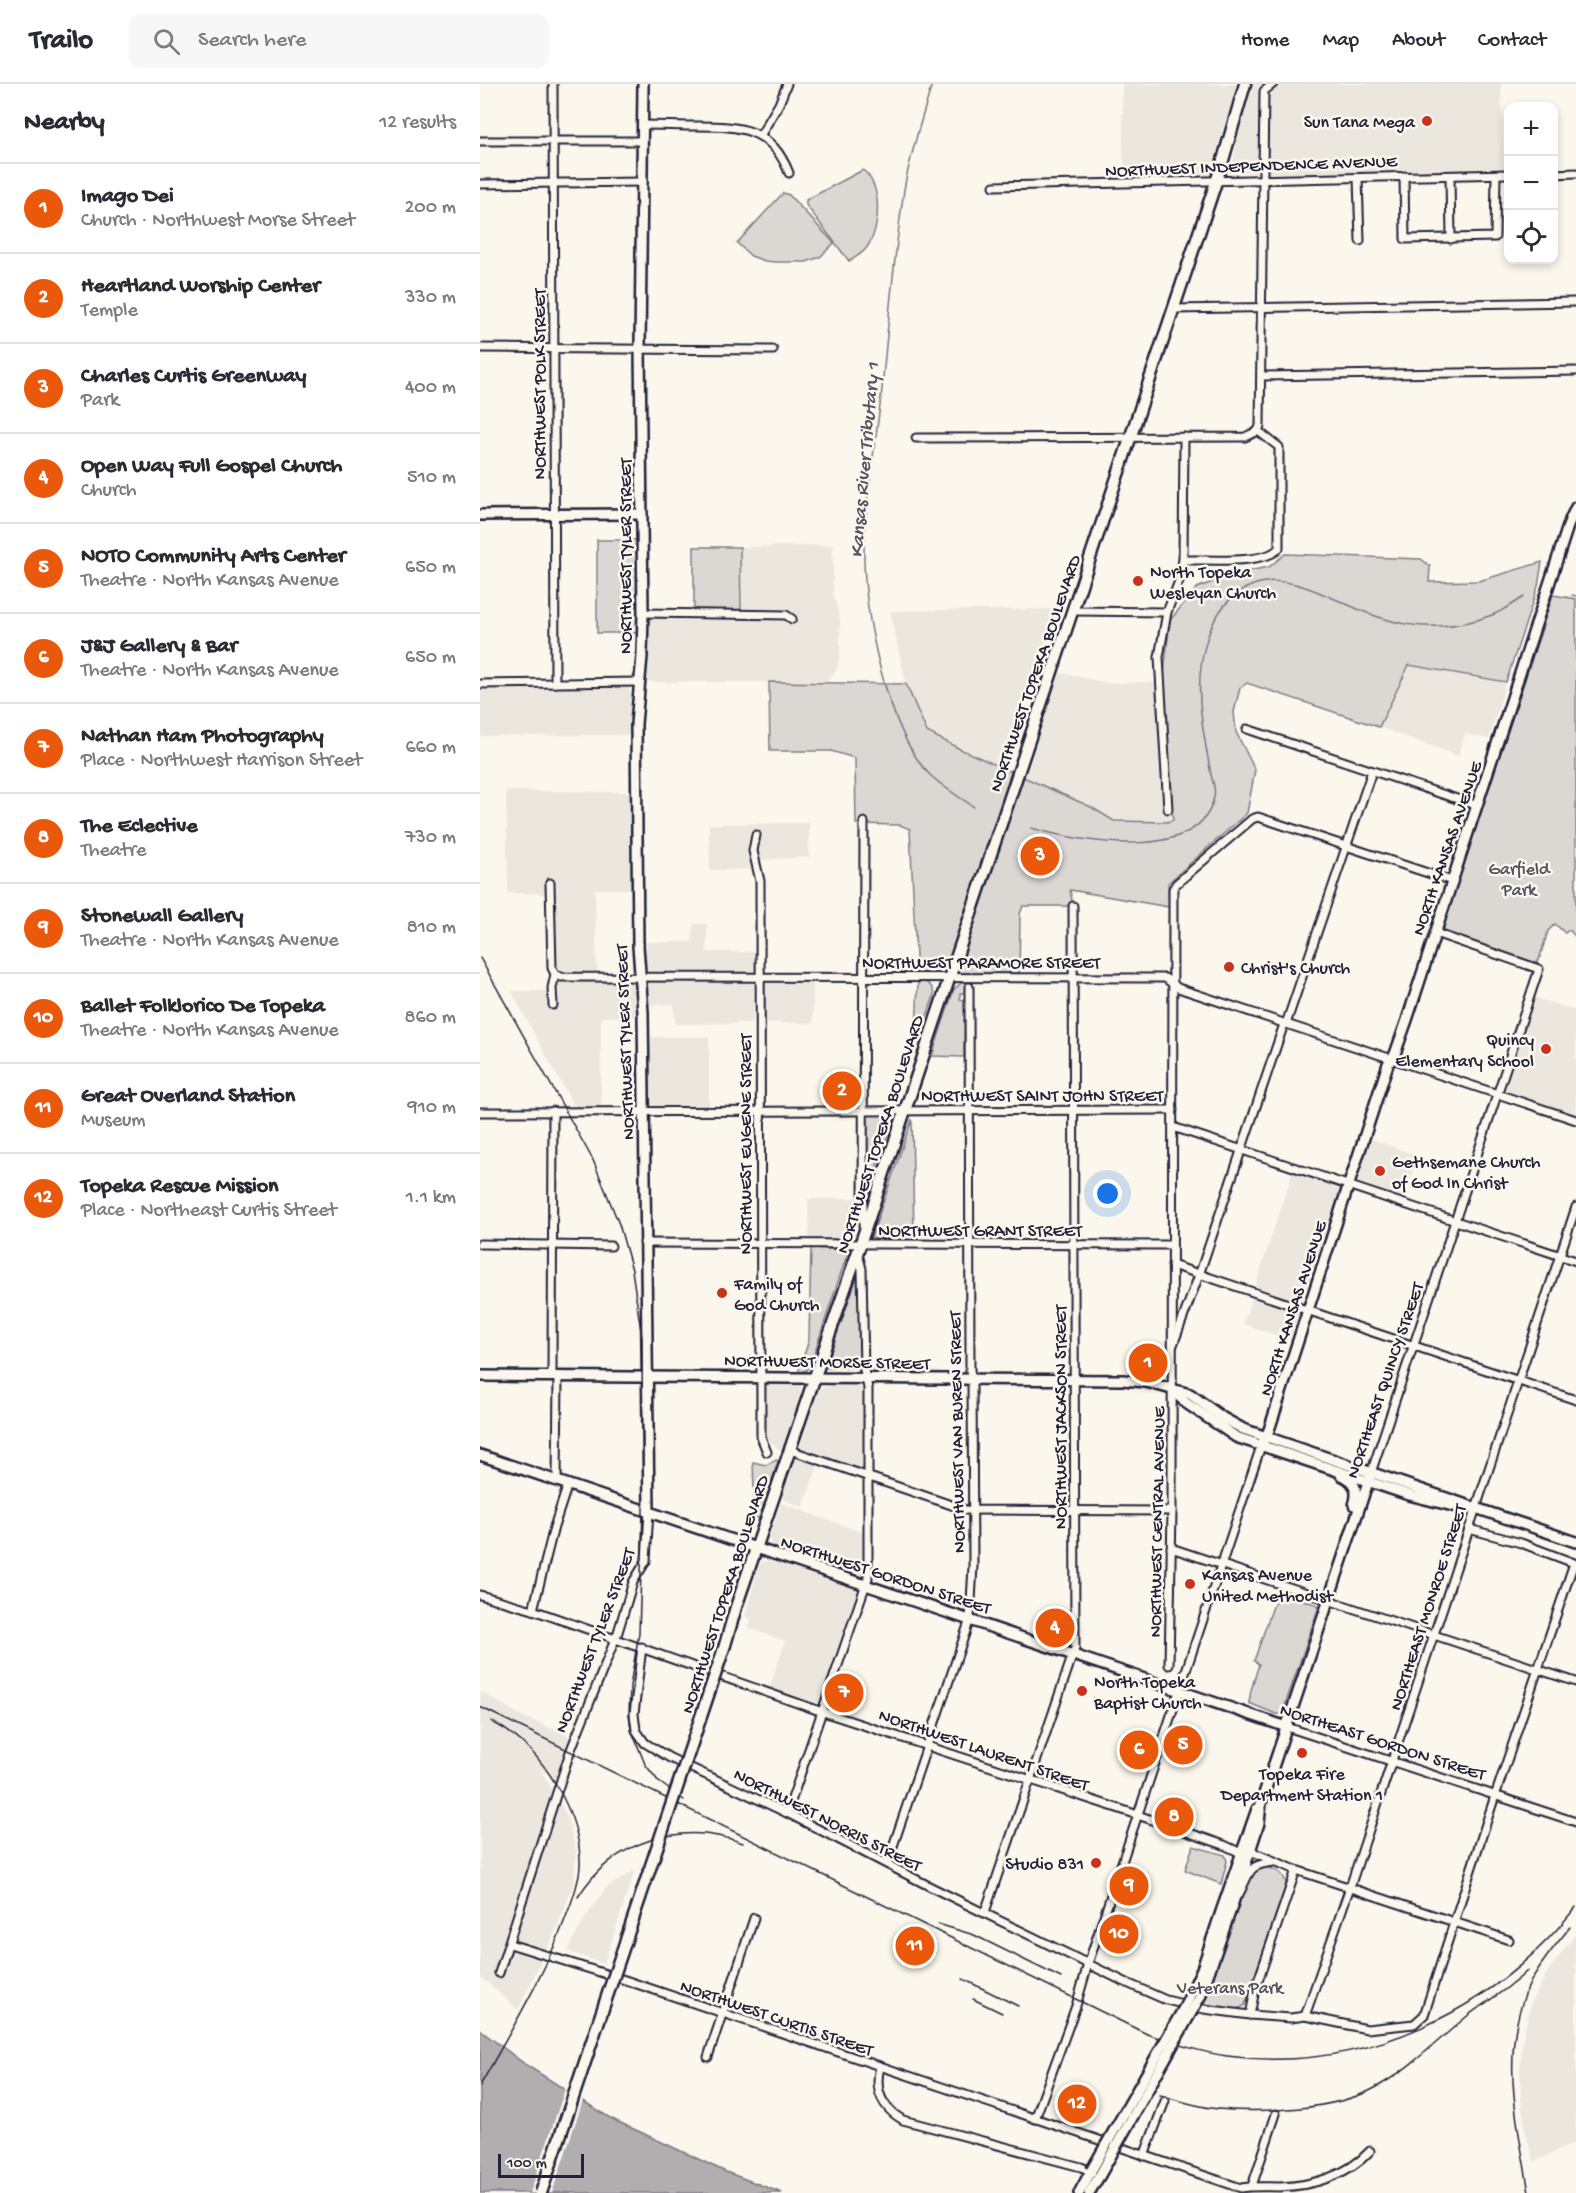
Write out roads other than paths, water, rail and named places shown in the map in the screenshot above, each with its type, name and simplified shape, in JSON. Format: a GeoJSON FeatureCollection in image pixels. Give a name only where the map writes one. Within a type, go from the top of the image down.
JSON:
{"type":"FeatureCollection","features":[{"type":"Feature","properties":{"kind":"main road","name":"NORTHWEST TYLER STREET"},"geometry":{"type":"LineString","coordinates":[[643,84],[640,348],[643,613],[636,733],[649,1511]]}},
{"type":"Feature","properties":{"kind":"main road","name":"NORTHWEST TOPEKA BOULEVARD"},"geometry":{"type":"LineString","coordinates":[[542,2193],[1174,309],[1245,84]]}},
{"type":"Feature","properties":{"kind":"main road","name":"NORTH KANSAS AVENUE"},"geometry":{"type":"LineString","coordinates":[[1263,1442],[1391,1059],[1407,1020],[1570,519],[1576,508]]}},
{"type":"Feature","properties":{"kind":"main road"},"geometry":{"type":"LineString","coordinates":[[480,515],[642,514]]}},
{"type":"Feature","properties":{"kind":"main road","name":"NORTHWEST MORSE STREET"},"geometry":{"type":"LineString","coordinates":[[480,1376],[1137,1380],[1190,1394],[1263,1442]]}},
{"type":"Feature","properties":{"kind":"main road"},"geometry":{"type":"LineString","coordinates":[[1263,1442],[1349,1479],[1354,1485],[1356,1499],[1349,1522],[1349,1539]]}},
{"type":"Feature","properties":{"kind":"main road"},"geometry":{"type":"LineString","coordinates":[[1263,1442],[1369,1477]]}},
{"type":"Feature","properties":{"kind":"main road","name":"NORTHWEST GORDON STREET"},"geometry":{"type":"LineString","coordinates":[[480,1455],[1180,1689]]}},
{"type":"Feature","properties":{"kind":"main road"},"geometry":{"type":"LineString","coordinates":[[1316,1465],[1470,1505],[1475,1509],[1576,1542]]}},
{"type":"Feature","properties":{"kind":"main road","name":"NORTHEAST QUINCY STREET"},"geometry":{"type":"LineString","coordinates":[[1228,1909],[1251,1848],[1259,1823],[1262,1803],[1369,1477]]}},
{"type":"Feature","properties":{"kind":"main road","name":"NORTHEAST GORDON STREET"},"geometry":{"type":"LineString","coordinates":[[1180,1689],[1287,1727]]}},
{"type":"Feature","properties":{"kind":"main road","name":"NORTHEAST QUINCY STREET"},"geometry":{"type":"LineString","coordinates":[[1228,1909],[1241,1853],[1255,1814],[1262,1803]]}},
{"type":"Feature","properties":{"kind":"main road"},"geometry":{"type":"LineString","coordinates":[[1079,2193],[1095,2173],[1185,2006],[1228,1909]]}},
{"type":"Feature","properties":{"kind":"main road"},"geometry":{"type":"LineString","coordinates":[[1089,2193],[1095,2173]]}},
{"type":"Feature","properties":{"kind":"street","name":"NORTHWEST POLK STREET"},"geometry":{"type":"LineString","coordinates":[[553,84],[555,683]]}},
{"type":"Feature","properties":{"kind":"street"},"geometry":{"type":"LineString","coordinates":[[760,136],[787,84]]}},
{"type":"Feature","properties":{"kind":"street"},"geometry":{"type":"LineString","coordinates":[[916,438],[1245,437],[1258,431],[1262,376],[1264,91],[1273,84]]}},
{"type":"Feature","properties":{"kind":"street"},"geometry":{"type":"LineString","coordinates":[[643,125],[727,126],[746,129],[760,136],[775,149],[789,173]]}},
{"type":"Feature","properties":{"kind":"street"},"geometry":{"type":"LineString","coordinates":[[480,141],[642,141]]}},
{"type":"Feature","properties":{"kind":"street"},"geometry":{"type":"LineString","coordinates":[[1558,174],[1576,173]]}},
{"type":"Feature","properties":{"kind":"street","name":"NORTHWEST INDEPENDENCE AVENUE"},"geometry":{"type":"LineString","coordinates":[[994,186],[1504,174]]}},
{"type":"Feature","properties":{"kind":"street"},"geometry":{"type":"LineString","coordinates":[[1404,176],[1406,239],[1451,239],[1495,237],[1496,175]]}},
{"type":"Feature","properties":{"kind":"street"},"geometry":{"type":"LineString","coordinates":[[1450,176],[1451,239]]}},
{"type":"Feature","properties":{"kind":"street"},"geometry":{"type":"LineString","coordinates":[[1358,177],[1360,242]]}},
{"type":"Feature","properties":{"kind":"street"},"geometry":{"type":"LineString","coordinates":[[480,184],[643,182]]}},
{"type":"Feature","properties":{"kind":"street"},"geometry":{"type":"LineString","coordinates":[[1174,309],[1576,302]]}},
{"type":"Feature","properties":{"kind":"street"},"geometry":{"type":"LineString","coordinates":[[480,348],[773,350]]}},
{"type":"Feature","properties":{"kind":"street"},"geometry":{"type":"LineString","coordinates":[[1262,376],[1576,370]]}},
{"type":"Feature","properties":{"kind":"street"},"geometry":{"type":"LineString","coordinates":[[1183,560],[1261,558],[1279,549],[1279,447],[1258,431]]}},
{"type":"Feature","properties":{"kind":"street"},"geometry":{"type":"LineString","coordinates":[[1168,809],[1159,671],[1167,612],[1179,581],[1183,560],[1184,437]]}},
{"type":"Feature","properties":{"kind":"street"},"geometry":{"type":"LineString","coordinates":[[1072,610],[1167,612]]}},
{"type":"Feature","properties":{"kind":"street"},"geometry":{"type":"LineString","coordinates":[[643,613],[786,615],[792,619]]}},
{"type":"Feature","properties":{"kind":"street"},"geometry":{"type":"LineString","coordinates":[[480,684],[640,682]]}},
{"type":"Feature","properties":{"kind":"street"},"geometry":{"type":"LineString","coordinates":[[1247,729],[1478,806]]}},
{"type":"Feature","properties":{"kind":"street"},"geometry":{"type":"LineString","coordinates":[[1172,1350],[1372,771]]}},
{"type":"Feature","properties":{"kind":"street","name":"NORTHWEST CENTRAL AVENUE"},"geometry":{"type":"LineString","coordinates":[[1169,1665],[1172,1511],[1173,889],[1252,819],[1260,817],[1347,846]]}},
{"type":"Feature","properties":{"kind":"street"},"geometry":{"type":"LineString","coordinates":[[863,1233],[864,822]]}},
{"type":"Feature","properties":{"kind":"street","name":"NORTHWEST EUGENE STREET"},"geometry":{"type":"LineString","coordinates":[[756,835],[753,850],[760,881],[761,1437],[767,1452]]}},
{"type":"Feature","properties":{"kind":"street"},"geometry":{"type":"LineString","coordinates":[[1347,846],[1452,881]]}},
{"type":"Feature","properties":{"kind":"street"},"geometry":{"type":"LineString","coordinates":[[550,883],[552,968],[555,974],[552,988],[554,1005]]}},
{"type":"Feature","properties":{"kind":"street","name":"NORTHWEST JACKSON STREET"},"geometry":{"type":"LineString","coordinates":[[985,1912],[1076,1648],[1073,906]]}},
{"type":"Feature","properties":{"kind":"street","name":"NORTHEAST QUINCY STREET"},"geometry":{"type":"LineString","coordinates":[[1369,1477],[1415,1346],[1539,969],[1435,933]]}},
{"type":"Feature","properties":{"kind":"street","name":"NORTHWEST PARAMORE STREET"},"geometry":{"type":"LineString","coordinates":[[555,974],[561,977],[1166,978],[1178,988],[1576,1120]]}},
{"type":"Feature","properties":{"kind":"street","name":"NORTHWEST VAN BUREN STREET"},"geometry":{"type":"LineString","coordinates":[[887,1864],[970,1620],[972,1379],[970,1370],[969,987]]}},
{"type":"Feature","properties":{"kind":"street","name":"NORTHWEST SAINT JOHN STREET"},"geometry":{"type":"LineString","coordinates":[[480,1112],[1173,1110]]}},
{"type":"Feature","properties":{"kind":"street"},"geometry":{"type":"LineString","coordinates":[[553,1111],[557,1480]]}},
{"type":"Feature","properties":{"kind":"street","name":"NORTHWEST SAINT JOHN STREET"},"geometry":{"type":"LineString","coordinates":[[1173,1127],[1576,1261]]}},
{"type":"Feature","properties":{"kind":"street","name":"NORTHEAST MONROE STREET"},"geometry":{"type":"LineString","coordinates":[[1305,2016],[1576,1207]]}},
{"type":"Feature","properties":{"kind":"street","name":"NORTHWEST GRANT STREET"},"geometry":{"type":"LineString","coordinates":[[644,1243],[859,1248],[970,1245],[1172,1245]]}},
{"type":"Feature","properties":{"kind":"street"},"geometry":{"type":"LineString","coordinates":[[480,1244],[611,1246]]}},
{"type":"Feature","properties":{"kind":"street"},"geometry":{"type":"LineString","coordinates":[[787,1813],[868,1578],[868,1388],[859,1248]]}},
{"type":"Feature","properties":{"kind":"street"},"geometry":{"type":"LineString","coordinates":[[1172,1265],[1576,1400]]}},
{"type":"Feature","properties":{"kind":"street","name":"NORTH KANSAS AVENUE"},"geometry":{"type":"LineString","coordinates":[[1035,2119],[1076,2006],[1088,1964],[1263,1442]]}},
{"type":"Feature","properties":{"kind":"street"},"geometry":{"type":"LineString","coordinates":[[790,1450],[959,1508],[972,1510],[1172,1511]]}},
{"type":"Feature","properties":{"kind":"street"},"geometry":{"type":"LineString","coordinates":[[533,1610],[554,1527],[568,1484]]}},
{"type":"Feature","properties":{"kind":"street","name":"NORTHWEST TYLER STREET"},"geometry":{"type":"LineString","coordinates":[[500,1973],[570,1752],[615,1640],[629,1592],[646,1561],[649,1511]]}},
{"type":"Feature","properties":{"kind":"street"},"geometry":{"type":"LineString","coordinates":[[1454,1922],[1574,1563],[1521,1543],[1469,1529]]}},
{"type":"Feature","properties":{"kind":"street"},"geometry":{"type":"LineString","coordinates":[[1171,1548],[1576,1682]]}},
{"type":"Feature","properties":{"kind":"street","name":"NORTHWEST LAURENT STREET"},"geometry":{"type":"LineString","coordinates":[[480,1595],[533,1610],[822,1712],[1138,1816],[1241,1853]]}},
{"type":"Feature","properties":{"kind":"street","name":"NORTHWEST NORRIS STREET"},"geometry":{"type":"LineString","coordinates":[[642,1647],[634,1714],[636,1730],[645,1743],[670,1758],[787,1813],[1088,1964],[1166,2000],[1204,2009],[1250,2015],[1291,2018],[1305,2016],[1367,2029],[1414,2024],[1421,2019],[1454,1922]]}},
{"type":"Feature","properties":{"kind":"street","name":"NORTHEAST GORDON STREET"},"geometry":{"type":"LineString","coordinates":[[1287,1727],[1576,1822]]}},
{"type":"Feature","properties":{"kind":"street"},"geometry":{"type":"LineString","coordinates":[[1251,1848],[1254,1853],[1296,1870],[1509,1940]]}},
{"type":"Feature","properties":{"kind":"street"},"geometry":{"type":"LineString","coordinates":[[1228,1909],[1251,1868],[1257,1864],[1274,1862]]}},
{"type":"Feature","properties":{"kind":"street"},"geometry":{"type":"LineString","coordinates":[[1250,2015],[1255,1990],[1296,1870]]}},
{"type":"Feature","properties":{"kind":"street"},"geometry":{"type":"LineString","coordinates":[[708,2057],[754,1918]]}},
{"type":"Feature","properties":{"kind":"street","name":"NORTHWEST CURTIS STREET"},"geometry":{"type":"LineString","coordinates":[[510,1944],[572,1962],[1241,2188],[1293,2186],[1321,2180],[1359,2163],[1370,2151]]}},
{"type":"Feature","properties":{"kind":"street"},"geometry":{"type":"LineString","coordinates":[[880,2067],[878,2081],[880,2097],[888,2109],[900,2118],[1072,2164],[1095,2173]]}},
{"type":"Feature","properties":{"kind":"street"},"geometry":{"type":"LineString","coordinates":[[1144,2156],[1165,2101]]}},
{"type":"Feature","properties":{"kind":"street"},"geometry":{"type":"LineString","coordinates":[[1252,2186],[1276,2114]]}},
{"type":"Feature","properties":{"kind":"waterway","name":"Kansas River Tributary 1"},"geometry":{"type":"LineString","coordinates":[[932,84],[916,137],[900,215],[882,389],[866,511],[865,577],[880,670],[901,730],[930,775],[974,807]]}},
{"type":"Feature","properties":{"kind":"waterway"},"geometry":{"type":"LineString","coordinates":[[1031,828],[1077,838],[1135,843],[1162,840],[1186,832],[1204,818],[1215,792],[1200,702],[1200,682],[1206,642],[1213,623],[1224,606],[1238,593],[1256,584],[1275,581],[1294,584],[1378,617],[1398,623],[1425,626],[1466,623],[1492,615],[1524,597]]}},
{"type":"Feature","properties":{"kind":"waterway","name":"Kansas River Tributary 1"},"geometry":{"type":"LineString","coordinates":[[1572,595],[1576,596]]}},
{"type":"Feature","properties":{"kind":"railway"},"geometry":{"type":"LineString","coordinates":[[480,958],[593,1160],[619,1224],[632,1270],[642,1338],[643,1510],[639,1633],[630,1686],[629,1714],[631,1729],[645,1764],[659,1782],[684,1800]]}},
{"type":"Feature","properties":{"kind":"railway"},"geometry":{"type":"LineString","coordinates":[[480,1707],[1147,2034],[1186,2047],[1227,2056],[1277,2059],[1327,2055],[1375,2044],[1421,2028],[1465,2005],[1505,1977],[1543,1944],[1576,1907]]}},
{"type":"Feature","properties":{"kind":"railway"},"geometry":{"type":"LineString","coordinates":[[480,2086],[548,1959],[573,1897],[580,1866],[579,1846],[571,1816],[551,1777],[521,1741],[491,1721]]}},
{"type":"Feature","properties":{"kind":"railway"},"geometry":{"type":"LineString","coordinates":[[578,1897],[593,1877],[610,1861],[651,1840],[673,1835],[696,1834],[720,1836],[743,1843]]}},
{"type":"Feature","properties":{"kind":"railway"},"geometry":{"type":"LineString","coordinates":[[938,1924],[974,1935],[1061,1978]]}},
{"type":"Feature","properties":{"kind":"railway"},"geometry":{"type":"LineString","coordinates":[[1529,2193],[1513,2087],[1515,2034],[1520,2008],[1530,1983],[1570,1927]]}},
{"type":"Feature","properties":{"kind":"railway"},"geometry":{"type":"LineString","coordinates":[[1160,2095],[1189,2104],[1236,2110],[1298,2108],[1340,2101],[1359,2095],[1399,2073],[1465,2018],[1527,1971]]}},
{"type":"Feature","properties":{"kind":"railway"},"geometry":{"type":"LineString","coordinates":[[963,1979],[1018,2006]]}},
{"type":"Feature","properties":{"kind":"railway"},"geometry":{"type":"LineString","coordinates":[[973,1999],[1002,2013]]}},
{"type":"Feature","properties":{"kind":"place","name":"Sun Tana Mega"},"geometry":{"type":"Point","coordinates":[1427,121]}},
{"type":"Feature","properties":{"kind":"place","name":"North Topeka Wesleyan Church"},"geometry":{"type":"Point","coordinates":[1138,581]}},
{"type":"Feature","properties":{"kind":"place","name":"Charles Curtis Greenway"},"geometry":{"type":"Point","coordinates":[1040,856]}},
{"type":"Feature","properties":{"kind":"place","name":"Christ's Church"},"geometry":{"type":"Point","coordinates":[1229,967]}},
{"type":"Feature","properties":{"kind":"place","name":"Quincy Elementary School"},"geometry":{"type":"Point","coordinates":[1546,1049]}},
{"type":"Feature","properties":{"kind":"place","name":"Heartland Worship Center"},"geometry":{"type":"Point","coordinates":[842,1091]}},
{"type":"Feature","properties":{"kind":"place","name":"Gethsemane Church of God In Christ"},"geometry":{"type":"Point","coordinates":[1380,1171]}},
{"type":"Feature","properties":{"kind":"place","name":"Family of God Church"},"geometry":{"type":"Point","coordinates":[722,1293]}},
{"type":"Feature","properties":{"kind":"place","name":"Imago Dei"},"geometry":{"type":"Point","coordinates":[1148,1363]}},
{"type":"Feature","properties":{"kind":"place","name":"Kansas Avenue United Methodist"},"geometry":{"type":"Point","coordinates":[1190,1584]}},
{"type":"Feature","properties":{"kind":"place","name":"Open Way Full Gospel Church"},"geometry":{"type":"Point","coordinates":[1055,1628]}},
{"type":"Feature","properties":{"kind":"place","name":"North Topeka Baptist Church"},"geometry":{"type":"Point","coordinates":[1082,1691]}},
{"type":"Feature","properties":{"kind":"place","name":"Nathan Ham Photography"},"geometry":{"type":"Point","coordinates":[844,1693]}},
{"type":"Feature","properties":{"kind":"place","name":"NOTO Community Arts Center"},"geometry":{"type":"Point","coordinates":[1183,1745]}},
{"type":"Feature","properties":{"kind":"place","name":"J&J Gallery & Bar"},"geometry":{"type":"Point","coordinates":[1139,1750]}},
{"type":"Feature","properties":{"kind":"place","name":"Topeka Fire Department Station 1"},"geometry":{"type":"Point","coordinates":[1302,1753]}},
{"type":"Feature","properties":{"kind":"place","name":"The Eclective"},"geometry":{"type":"Point","coordinates":[1174,1817]}},
{"type":"Feature","properties":{"kind":"place","name":"Studio 831"},"geometry":{"type":"Point","coordinates":[1096,1863]}},
{"type":"Feature","properties":{"kind":"place","name":"Stonewall Gallery"},"geometry":{"type":"Point","coordinates":[1129,1886]}},
{"type":"Feature","properties":{"kind":"place","name":"Ballet Folklorico De Topeka"},"geometry":{"type":"Point","coordinates":[1119,1934]}},
{"type":"Feature","properties":{"kind":"place","name":"Great Overland Station"},"geometry":{"type":"Point","coordinates":[915,1946]}},
{"type":"Feature","properties":{"kind":"place","name":"Topeka Rescue Mission"},"geometry":{"type":"Point","coordinates":[1077,2104]}},
{"type":"Feature","properties":{"kind":"park label","name":"Garfield Park"},"geometry":{"type":"Point","coordinates":[1519,878]}},
{"type":"Feature","properties":{"kind":"park label","name":"Veterans Park"},"geometry":{"type":"Point","coordinates":[1230,1987]}}]}
